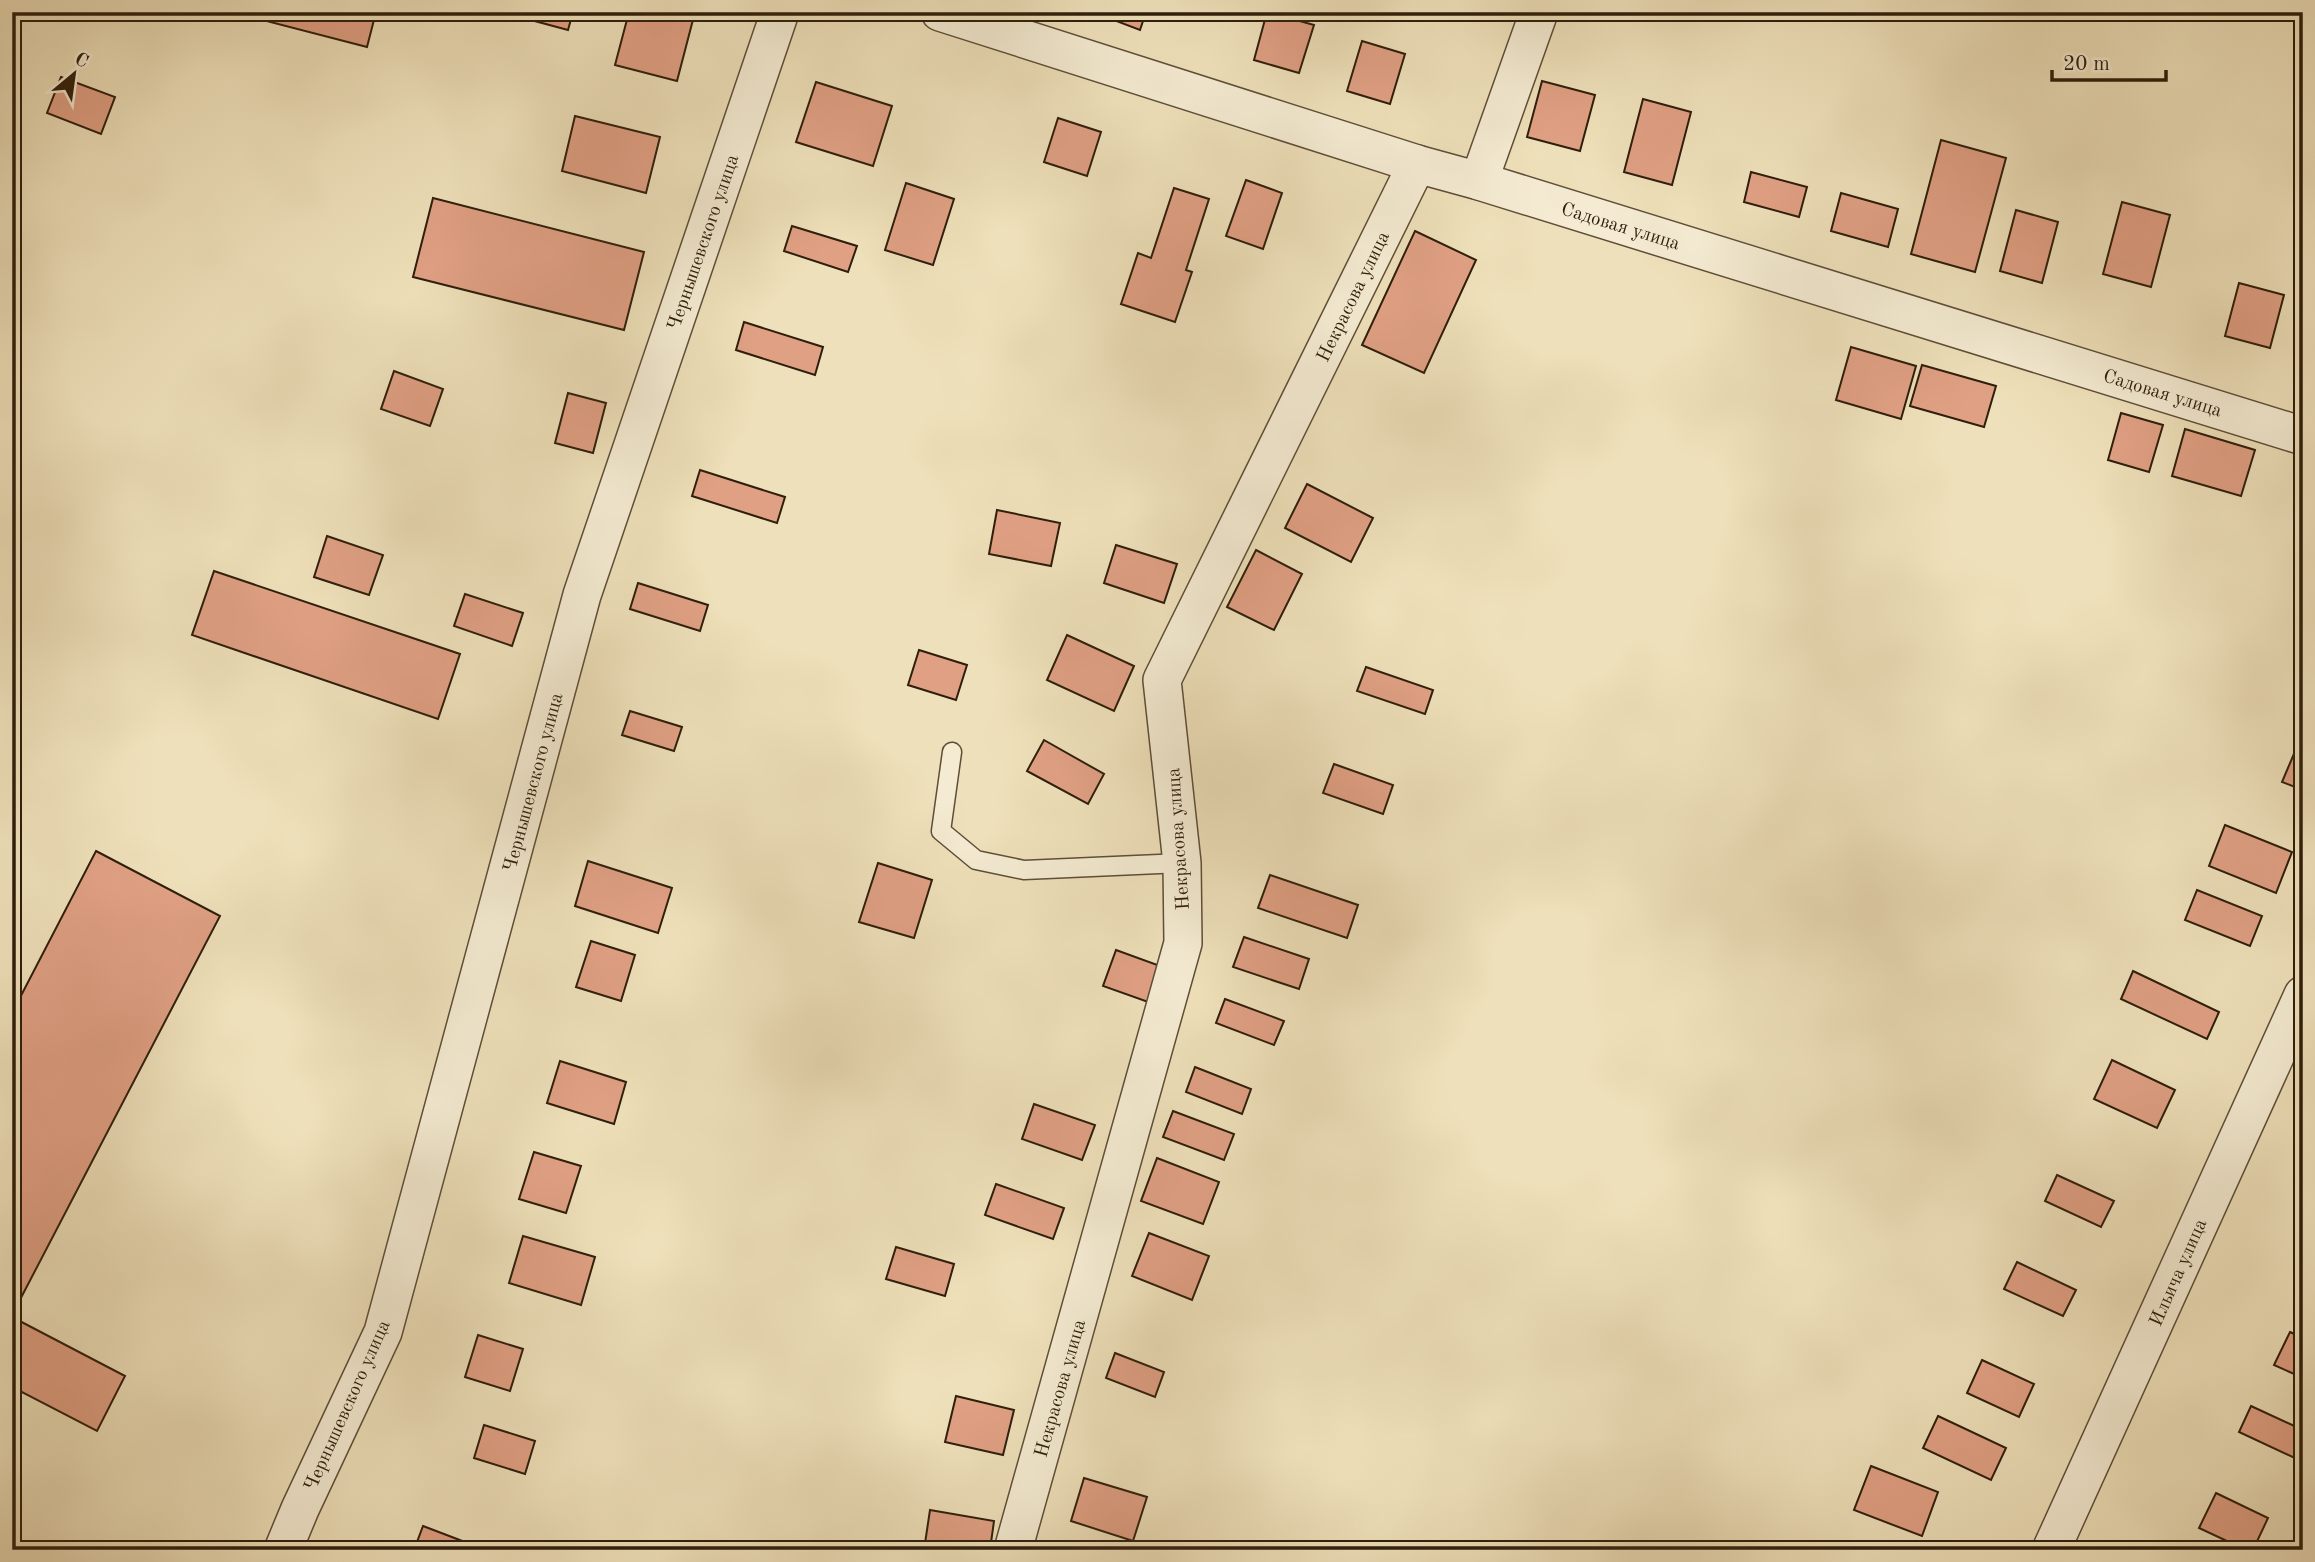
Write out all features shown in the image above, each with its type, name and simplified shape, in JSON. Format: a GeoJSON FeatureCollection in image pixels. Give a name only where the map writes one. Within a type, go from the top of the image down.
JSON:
{"type":"FeatureCollection","features":[{"type":"Feature","properties":{"kind":"street","name":"Чернышевского улица"},"geometry":{"type":"LineString","coordinates":[[283,1550],[383,1332],[582,595],[780,12]]}},
{"type":"Feature","properties":{"kind":"street","name":"Садовая улица"},"geometry":{"type":"LineString","coordinates":[[940,12],[1417,164],[2303,436]]}},
{"type":"Feature","properties":{"kind":"street"},"geometry":{"type":"LineString","coordinates":[[1479,181],[1539,12]]}},
{"type":"Feature","properties":{"kind":"street","name":"Некрасова улица"},"geometry":{"type":"LineString","coordinates":[[1013,1550],[1183,943],[1182,863],[1162,680],[1417,164]]}},
{"type":"Feature","properties":{"kind":"street","name":"Ильича улица"},"geometry":{"type":"LineString","coordinates":[[2051,1550],[2303,995]]}},
{"type":"Feature","properties":{"kind":"lane"},"geometry":{"type":"LineString","coordinates":[[952,752],[941,831],[976,860],[1024,870],[1182,863]]}},
{"type":"Feature","properties":{"kind":"building"},"geometry":{"type":"Polygon","coordinates":[[[232,12],[376,12],[367,47],[232,12]]]}},
{"type":"Feature","properties":{"kind":"building"},"geometry":{"type":"Polygon","coordinates":[[[501,12],[573,12],[568,30],[501,12]]]}},
{"type":"Feature","properties":{"kind":"building"},"geometry":{"type":"Polygon","coordinates":[[[629,12],[695,12],[677,81],[615,65],[629,12]]]}},
{"type":"Feature","properties":{"kind":"building"},"geometry":{"type":"Polygon","coordinates":[[[1104,12],[1146,12],[1140,30],[1103,16],[1104,12]]]}},
{"type":"Feature","properties":{"kind":"building"},"geometry":{"type":"Polygon","coordinates":[[[1267,12],[1314,25],[1299,73],[1254,60],[1267,12]]]}},
{"type":"Feature","properties":{"kind":"building"},"geometry":{"type":"Polygon","coordinates":[[[1362,41],[1405,54],[1390,104],[1347,91],[1362,41]]]}},
{"type":"Feature","properties":{"kind":"building"},"geometry":{"type":"Polygon","coordinates":[[[61,77],[115,97],[101,134],[47,113],[61,77]]]}},
{"type":"Feature","properties":{"kind":"building"},"geometry":{"type":"Polygon","coordinates":[[[1542,81],[1595,95],[1580,151],[1527,137],[1542,81]]]}},
{"type":"Feature","properties":{"kind":"building"},"geometry":{"type":"Polygon","coordinates":[[[816,82],[892,106],[873,166],[796,142],[816,82]]]}},
{"type":"Feature","properties":{"kind":"building"},"geometry":{"type":"Polygon","coordinates":[[[1643,99],[1691,112],[1672,185],[1624,172],[1643,99]]]}},
{"type":"Feature","properties":{"kind":"building"},"geometry":{"type":"Polygon","coordinates":[[[575,116],[660,137],[646,193],[562,171],[575,116]]]}},
{"type":"Feature","properties":{"kind":"building"},"geometry":{"type":"Polygon","coordinates":[[[1058,118],[1101,132],[1087,176],[1044,162],[1058,118]]]}},
{"type":"Feature","properties":{"kind":"building"},"geometry":{"type":"Polygon","coordinates":[[[1941,140],[2006,158],[1975,272],[1911,254],[1941,140]]]}},
{"type":"Feature","properties":{"kind":"building"},"geometry":{"type":"Polygon","coordinates":[[[1751,172],[1807,187],[1799,217],[1744,202],[1751,172]]]}},
{"type":"Feature","properties":{"kind":"building"},"geometry":{"type":"Polygon","coordinates":[[[1246,180],[1282,193],[1263,249],[1226,236],[1246,180]]]}},
{"type":"Feature","properties":{"kind":"building"},"geometry":{"type":"Polygon","coordinates":[[[906,183],[954,199],[933,265],[885,250],[906,183]]]}},
{"type":"Feature","properties":{"kind":"building"},"geometry":{"type":"Polygon","coordinates":[[[1174,188],[1209,199],[1186,270],[1192,272],[1175,322],[1121,304],[1138,253],[1151,258],[1174,188]]]}},
{"type":"Feature","properties":{"kind":"building"},"geometry":{"type":"Polygon","coordinates":[[[1841,193],[1898,209],[1888,247],[1831,231],[1841,193]]]}},
{"type":"Feature","properties":{"kind":"building"},"geometry":{"type":"Polygon","coordinates":[[[433,198],[644,252],[624,330],[413,277],[433,198]]]}},
{"type":"Feature","properties":{"kind":"building"},"geometry":{"type":"Polygon","coordinates":[[[2122,202],[2170,215],[2151,287],[2103,274],[2122,202]]]}},
{"type":"Feature","properties":{"kind":"building"},"geometry":{"type":"Polygon","coordinates":[[[2016,210],[2058,222],[2042,283],[2000,271],[2016,210]]]}},
{"type":"Feature","properties":{"kind":"building"},"geometry":{"type":"Polygon","coordinates":[[[792,226],[857,246],[848,272],[784,251],[792,226]]]}},
{"type":"Feature","properties":{"kind":"building"},"geometry":{"type":"Polygon","coordinates":[[[1415,231],[1476,260],[1424,373],[1362,345],[1415,231]]]}},
{"type":"Feature","properties":{"kind":"building"},"geometry":{"type":"Polygon","coordinates":[[[2239,283],[2284,295],[2270,348],[2225,336],[2239,283]]]}},
{"type":"Feature","properties":{"kind":"building"},"geometry":{"type":"Polygon","coordinates":[[[744,322],[823,347],[815,375],[736,350],[744,322]]]}},
{"type":"Feature","properties":{"kind":"building"},"geometry":{"type":"Polygon","coordinates":[[[1851,347],[1916,366],[1901,419],[1836,400],[1851,347]]]}},
{"type":"Feature","properties":{"kind":"building"},"geometry":{"type":"Polygon","coordinates":[[[1922,365],[1996,386],[1984,427],[1910,406],[1922,365]]]}},
{"type":"Feature","properties":{"kind":"building"},"geometry":{"type":"Polygon","coordinates":[[[394,371],[443,389],[430,426],[381,409],[394,371]]]}},
{"type":"Feature","properties":{"kind":"building"},"geometry":{"type":"Polygon","coordinates":[[[568,393],[606,403],[593,453],[555,443],[568,393]]]}},
{"type":"Feature","properties":{"kind":"building"},"geometry":{"type":"Polygon","coordinates":[[[2121,413],[2163,425],[2149,472],[2108,460],[2121,413]]]}},
{"type":"Feature","properties":{"kind":"building"},"geometry":{"type":"Polygon","coordinates":[[[2185,429],[2255,450],[2241,496],[2172,476],[2185,429]]]}},
{"type":"Feature","properties":{"kind":"building"},"geometry":{"type":"Polygon","coordinates":[[[700,470],[785,497],[777,523],[692,496],[700,470]]]}},
{"type":"Feature","properties":{"kind":"building"},"geometry":{"type":"Polygon","coordinates":[[[1307,484],[1373,518],[1351,562],[1285,528],[1307,484]]]}},
{"type":"Feature","properties":{"kind":"building"},"geometry":{"type":"Polygon","coordinates":[[[997,510],[1060,523],[1051,566],[989,554],[997,510]]]}},
{"type":"Feature","properties":{"kind":"building"},"geometry":{"type":"Polygon","coordinates":[[[327,536],[383,555],[369,595],[314,577],[327,536]]]}},
{"type":"Feature","properties":{"kind":"building"},"geometry":{"type":"Polygon","coordinates":[[[1116,545],[1177,564],[1164,603],[1104,583],[1116,545]]]}},
{"type":"Feature","properties":{"kind":"building"},"geometry":{"type":"Polygon","coordinates":[[[1256,550],[1302,574],[1274,630],[1227,607],[1256,550]]]}},
{"type":"Feature","properties":{"kind":"building"},"geometry":{"type":"Polygon","coordinates":[[[214,571],[460,654],[438,719],[192,635],[214,571]]]}},
{"type":"Feature","properties":{"kind":"building"},"geometry":{"type":"Polygon","coordinates":[[[638,583],[708,605],[700,631],[630,609],[638,583]]]}},
{"type":"Feature","properties":{"kind":"building"},"geometry":{"type":"Polygon","coordinates":[[[465,594],[523,613],[512,646],[454,626],[465,594]]]}},
{"type":"Feature","properties":{"kind":"building"},"geometry":{"type":"Polygon","coordinates":[[[1067,635],[1134,666],[1114,711],[1047,680],[1067,635]]]}},
{"type":"Feature","properties":{"kind":"building"},"geometry":{"type":"Polygon","coordinates":[[[919,650],[967,665],[956,700],[908,685],[919,650]]]}},
{"type":"Feature","properties":{"kind":"building"},"geometry":{"type":"Polygon","coordinates":[[[1366,667],[1433,690],[1425,714],[1357,691],[1366,667]]]}},
{"type":"Feature","properties":{"kind":"building"},"geometry":{"type":"Polygon","coordinates":[[[630,711],[682,727],[674,751],[622,735],[630,711]]]}},
{"type":"Feature","properties":{"kind":"building"},"geometry":{"type":"Polygon","coordinates":[[[1044,740],[1104,774],[1088,804],[1027,771],[1044,740]]]}},
{"type":"Feature","properties":{"kind":"building"},"geometry":{"type":"Polygon","coordinates":[[[2296,749],[2303,751],[2303,790],[2282,782],[2296,749]]]}},
{"type":"Feature","properties":{"kind":"building"},"geometry":{"type":"Polygon","coordinates":[[[1334,764],[1393,785],[1383,814],[1323,793],[1334,764]]]}},
{"type":"Feature","properties":{"kind":"building"},"geometry":{"type":"Polygon","coordinates":[[[2225,825],[2292,852],[2276,893],[2209,866],[2225,825]]]}},
{"type":"Feature","properties":{"kind":"building"},"geometry":{"type":"Polygon","coordinates":[[[96,851],[220,916],[12,1315],[12,1013],[96,851]]]}},
{"type":"Feature","properties":{"kind":"building"},"geometry":{"type":"Polygon","coordinates":[[[588,861],[672,888],[658,933],[575,906],[588,861]]]}},
{"type":"Feature","properties":{"kind":"building"},"geometry":{"type":"Polygon","coordinates":[[[878,863],[932,880],[914,938],[859,922],[878,863]]]}},
{"type":"Feature","properties":{"kind":"building"},"geometry":{"type":"Polygon","coordinates":[[[1270,875],[1358,905],[1347,938],[1258,908],[1270,875]]]}},
{"type":"Feature","properties":{"kind":"building"},"geometry":{"type":"Polygon","coordinates":[[[2197,890],[2262,916],[2250,946],[2185,920],[2197,890]]]}},
{"type":"Feature","properties":{"kind":"building"},"geometry":{"type":"Polygon","coordinates":[[[1244,937],[1309,959],[1299,989],[1233,967],[1244,937]]]}},
{"type":"Feature","properties":{"kind":"building"},"geometry":{"type":"Polygon","coordinates":[[[591,941],[635,955],[621,1001],[576,987],[591,941]]]}},
{"type":"Feature","properties":{"kind":"building"},"geometry":{"type":"Polygon","coordinates":[[[1116,950],[1163,967],[1151,1003],[1103,986],[1116,950]]]}},
{"type":"Feature","properties":{"kind":"building"},"geometry":{"type":"Polygon","coordinates":[[[2133,971],[2219,1012],[2207,1039],[2121,999],[2133,971]]]}},
{"type":"Feature","properties":{"kind":"building"},"geometry":{"type":"Polygon","coordinates":[[[1225,999],[1284,1021],[1274,1045],[1216,1023],[1225,999]]]}},
{"type":"Feature","properties":{"kind":"building"},"geometry":{"type":"Polygon","coordinates":[[[2112,1060],[2175,1090],[2157,1128],[2094,1099],[2112,1060]]]}},
{"type":"Feature","properties":{"kind":"building"},"geometry":{"type":"Polygon","coordinates":[[[560,1061],[626,1082],[614,1124],[547,1103],[560,1061]]]}},
{"type":"Feature","properties":{"kind":"building"},"geometry":{"type":"Polygon","coordinates":[[[1195,1067],[1251,1089],[1242,1114],[1186,1092],[1195,1067]]]}},
{"type":"Feature","properties":{"kind":"building"},"geometry":{"type":"Polygon","coordinates":[[[1034,1104],[1095,1125],[1082,1160],[1022,1139],[1034,1104]]]}},
{"type":"Feature","properties":{"kind":"building"},"geometry":{"type":"Polygon","coordinates":[[[1173,1111],[1234,1134],[1224,1160],[1163,1137],[1173,1111]]]}},
{"type":"Feature","properties":{"kind":"building"},"geometry":{"type":"Polygon","coordinates":[[[534,1152],[581,1166],[566,1213],[519,1199],[534,1152]]]}},
{"type":"Feature","properties":{"kind":"building"},"geometry":{"type":"Polygon","coordinates":[[[1157,1158],[1219,1182],[1203,1224],[1141,1201],[1157,1158]]]}},
{"type":"Feature","properties":{"kind":"building"},"geometry":{"type":"Polygon","coordinates":[[[2057,1175],[2114,1201],[2101,1227],[2045,1201],[2057,1175]]]}},
{"type":"Feature","properties":{"kind":"building"},"geometry":{"type":"Polygon","coordinates":[[[996,1184],[1064,1208],[1053,1239],[985,1215],[996,1184]]]}},
{"type":"Feature","properties":{"kind":"building"},"geometry":{"type":"Polygon","coordinates":[[[1149,1233],[1209,1256],[1192,1300],[1132,1276],[1149,1233]]]}},
{"type":"Feature","properties":{"kind":"building"},"geometry":{"type":"Polygon","coordinates":[[[523,1236],[595,1257],[581,1305],[509,1283],[523,1236]]]}},
{"type":"Feature","properties":{"kind":"building"},"geometry":{"type":"Polygon","coordinates":[[[896,1247],[954,1264],[945,1296],[886,1279],[896,1247]]]}},
{"type":"Feature","properties":{"kind":"building"},"geometry":{"type":"Polygon","coordinates":[[[2017,1262],[2076,1290],[2063,1316],[2004,1289],[2017,1262]]]}},
{"type":"Feature","properties":{"kind":"building"},"geometry":{"type":"Polygon","coordinates":[[[12,1317],[125,1376],[97,1431],[12,1387],[12,1317]]]}},
{"type":"Feature","properties":{"kind":"building"},"geometry":{"type":"Polygon","coordinates":[[[2290,1332],[2303,1338],[2303,1378],[2274,1365],[2290,1332]]]}},
{"type":"Feature","properties":{"kind":"building"},"geometry":{"type":"Polygon","coordinates":[[[478,1335],[523,1349],[510,1391],[465,1377],[478,1335]]]}},
{"type":"Feature","properties":{"kind":"building"},"geometry":{"type":"Polygon","coordinates":[[[1115,1353],[1164,1372],[1155,1397],[1106,1378],[1115,1353]]]}},
{"type":"Feature","properties":{"kind":"building"},"geometry":{"type":"Polygon","coordinates":[[[1982,1360],[2034,1384],[2019,1417],[1967,1393],[1982,1360]]]}},
{"type":"Feature","properties":{"kind":"building"},"geometry":{"type":"Polygon","coordinates":[[[956,1396],[1014,1410],[1003,1455],[945,1442],[956,1396]]]}},
{"type":"Feature","properties":{"kind":"building"},"geometry":{"type":"Polygon","coordinates":[[[2251,1406],[2303,1430],[2303,1446],[2297,1459],[2239,1432],[2251,1406]]]}},
{"type":"Feature","properties":{"kind":"building"},"geometry":{"type":"Polygon","coordinates":[[[1938,1416],[2006,1448],[1991,1480],[1923,1448],[1938,1416]]]}},
{"type":"Feature","properties":{"kind":"building"},"geometry":{"type":"Polygon","coordinates":[[[484,1425],[535,1441],[525,1474],[474,1458],[484,1425]]]}},
{"type":"Feature","properties":{"kind":"building"},"geometry":{"type":"Polygon","coordinates":[[[1871,1466],[1938,1492],[1922,1536],[1854,1510],[1871,1466]]]}},
{"type":"Feature","properties":{"kind":"building"},"geometry":{"type":"Polygon","coordinates":[[[1084,1478],[1147,1497],[1133,1541],[1071,1521],[1084,1478]]]}},
{"type":"Feature","properties":{"kind":"building"},"geometry":{"type":"Polygon","coordinates":[[[2216,1493],[2268,1518],[2253,1550],[2246,1550],[2199,1528],[2216,1493]]]}},
{"type":"Feature","properties":{"kind":"building"},"geometry":{"type":"Polygon","coordinates":[[[930,1510],[994,1521],[990,1550],[924,1550],[930,1510]]]}},
{"type":"Feature","properties":{"kind":"building"},"geometry":{"type":"Polygon","coordinates":[[[423,1526],[486,1550],[414,1550],[423,1526]]]}},
{"type":"Feature","properties":{"kind":"building"},"geometry":{"type":"Polygon","coordinates":[[[1879,1542],[1898,1550],[1876,1550],[1879,1542]]]}}]}
